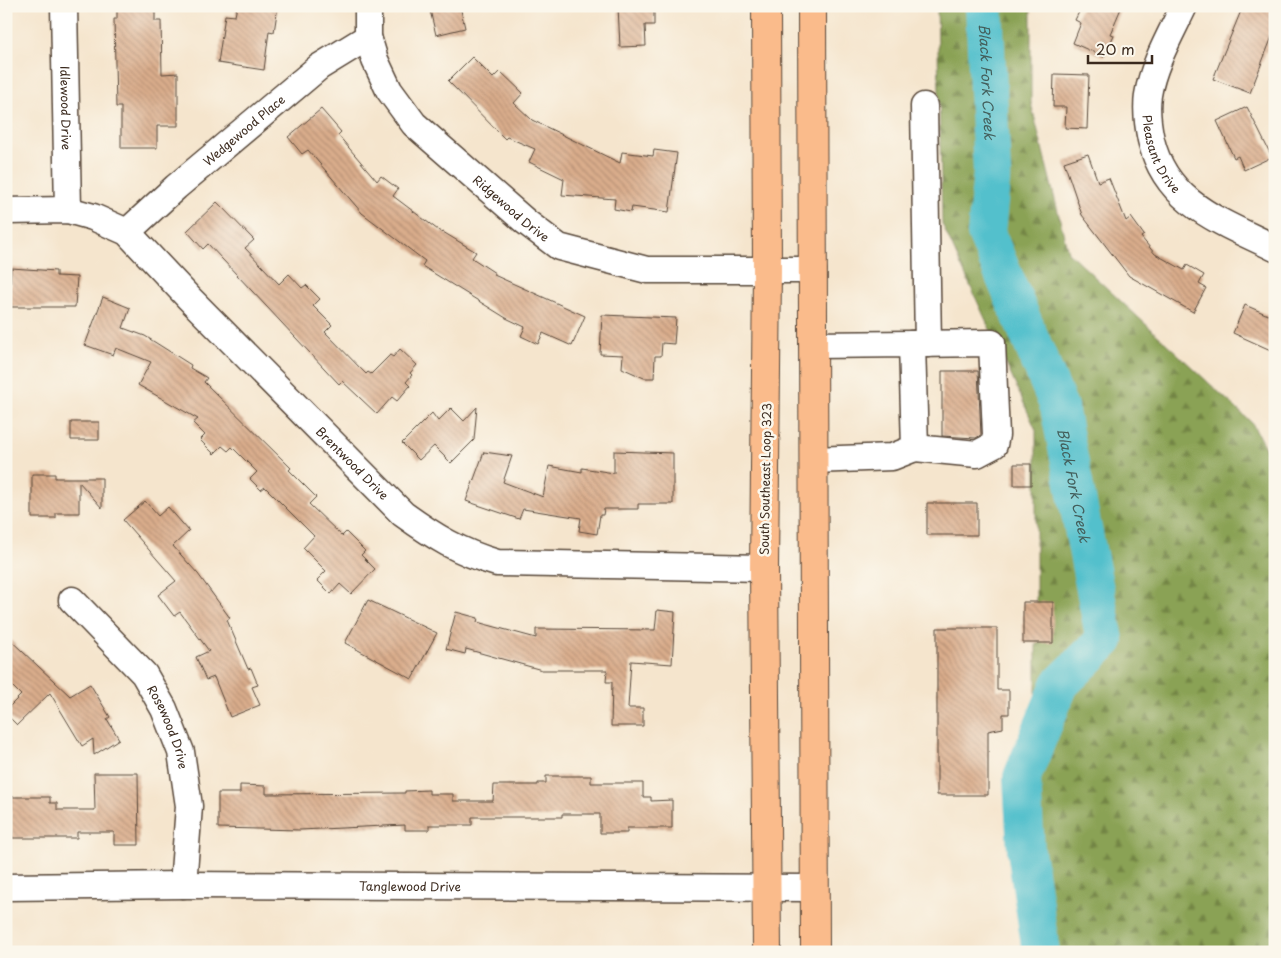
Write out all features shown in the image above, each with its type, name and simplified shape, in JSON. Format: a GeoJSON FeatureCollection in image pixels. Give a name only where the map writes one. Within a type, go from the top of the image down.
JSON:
{"type":"FeatureCollection","features":[{"type":"Feature","properties":{"kind":"highway","name":"South Southeast Loop 323"},"geometry":{"type":"LineString","coordinates":[[766,6],[767,271],[764,568],[767,952]]}},
{"type":"Feature","properties":{"kind":"highway"},"geometry":{"type":"LineString","coordinates":[[812,6],[814,952]]}},
{"type":"Feature","properties":{"kind":"street","name":"Idlewood Drive"},"geometry":{"type":"LineString","coordinates":[[64,6],[68,210]]}},
{"type":"Feature","properties":{"kind":"street","name":"Ridgewood Drive"},"geometry":{"type":"LineString","coordinates":[[368,6],[368,38],[375,60],[389,90],[414,124],[526,222],[559,247],[647,270],[813,270]]}},
{"type":"Feature","properties":{"kind":"street","name":"Pleasant Drive"},"geometry":{"type":"LineString","coordinates":[[1184,6],[1157,65],[1148,95],[1148,126],[1154,154],[1168,181],[1189,203],[1214,219],[1275,248]]}},
{"type":"Feature","properties":{"kind":"street","name":"Wedgewood Place"},"geometry":{"type":"LineString","coordinates":[[127,232],[176,187],[319,67],[368,38]]}},
{"type":"Feature","properties":{"kind":"street"},"geometry":{"type":"LineString","coordinates":[[915,448],[920,344],[924,106]]}},
{"type":"Feature","properties":{"kind":"street","name":"Brentwood Drive"},"geometry":{"type":"LineString","coordinates":[[6,210],[68,210],[93,217],[127,232],[177,286],[403,514],[437,539],[468,555],[497,563],[764,568]]}},
{"type":"Feature","properties":{"kind":"street"},"geometry":{"type":"LineString","coordinates":[[813,345],[992,343],[996,435],[994,445],[977,454],[915,448],[892,457],[814,460]]}},
{"type":"Feature","properties":{"kind":"street","name":"Rosewood Drive"},"geometry":{"type":"LineString","coordinates":[[72,600],[144,674],[164,709],[182,752],[189,806],[183,886]]}},
{"type":"Feature","properties":{"kind":"street","name":"Tanglewood Drive"},"geometry":{"type":"LineString","coordinates":[[6,888],[183,886],[814,888]]}},
{"type":"Feature","properties":{"kind":"green space"},"geometry":{"type":"Polygon","coordinates":[[[937,6],[1031,6],[1031,103],[1068,252],[1252,423],[1275,467],[1275,952],[1036,952],[1036,430],[942,224],[937,6]]]}},
{"type":"Feature","properties":{"kind":"building"},"geometry":{"type":"Polygon","coordinates":[[[117,6],[155,6],[155,21],[161,21],[162,74],[178,73],[178,126],[157,126],[157,148],[121,148],[121,107],[116,107],[114,19],[117,19],[117,6]]]}},
{"type":"Feature","properties":{"kind":"building"},"geometry":{"type":"Polygon","coordinates":[[[237,6],[278,6],[274,32],[269,31],[264,70],[218,63],[225,15],[235,16],[237,6]]]}},
{"type":"Feature","properties":{"kind":"building"},"geometry":{"type":"Polygon","coordinates":[[[429,6],[460,6],[465,28],[436,35],[429,6]]]}},
{"type":"Feature","properties":{"kind":"building"},"geometry":{"type":"Polygon","coordinates":[[[618,6],[654,6],[654,25],[645,25],[646,46],[620,47],[618,6]]]}},
{"type":"Feature","properties":{"kind":"building"},"geometry":{"type":"Polygon","coordinates":[[[1082,6],[1122,6],[1110,34],[1114,35],[1104,57],[1073,43],[1081,23],[1075,20],[1082,6]]]}},
{"type":"Feature","properties":{"kind":"building"},"geometry":{"type":"Polygon","coordinates":[[[1243,6],[1275,6],[1275,29],[1250,93],[1213,79],[1243,6]]]}},
{"type":"Feature","properties":{"kind":"building"},"geometry":{"type":"Polygon","coordinates":[[[472,57],[493,78],[500,71],[523,93],[514,103],[532,120],[620,163],[622,152],[653,156],[654,150],[677,153],[669,212],[632,207],[631,212],[614,209],[615,199],[562,195],[564,179],[529,162],[535,149],[507,137],[505,139],[448,81],[472,57]]]}},
{"type":"Feature","properties":{"kind":"building"},"geometry":{"type":"Polygon","coordinates":[[[1054,74],[1089,75],[1087,129],[1065,128],[1066,107],[1053,107],[1054,74]]]}},
{"type":"Feature","properties":{"kind":"building"},"geometry":{"type":"Polygon","coordinates":[[[1247,107],[1272,157],[1244,170],[1238,156],[1234,158],[1217,121],[1247,107]]]}},
{"type":"Feature","properties":{"kind":"building"},"geometry":{"type":"Polygon","coordinates":[[[321,109],[341,132],[338,135],[377,181],[381,176],[398,189],[393,196],[442,233],[476,252],[472,258],[495,273],[494,275],[585,316],[572,346],[543,333],[538,344],[521,336],[525,327],[506,318],[422,266],[425,261],[362,213],[308,150],[302,154],[288,137],[321,109]]]}},
{"type":"Feature","properties":{"kind":"building"},"geometry":{"type":"Polygon","coordinates":[[[1088,154],[1098,182],[1109,178],[1126,221],[1131,217],[1144,235],[1141,237],[1155,254],[1184,270],[1187,265],[1204,275],[1199,284],[1206,288],[1193,312],[1129,276],[1082,215],[1064,162],[1088,154]]]}},
{"type":"Feature","properties":{"kind":"building"},"geometry":{"type":"Polygon","coordinates":[[[217,202],[254,240],[245,248],[279,284],[289,274],[302,288],[306,285],[320,299],[313,306],[332,325],[325,332],[366,374],[368,372],[371,374],[390,355],[393,357],[400,349],[417,365],[410,373],[412,375],[406,382],[410,386],[397,401],[392,397],[377,414],[342,381],[339,384],[208,244],[203,249],[187,231],[217,202]]]}},
{"type":"Feature","properties":{"kind":"building"},"geometry":{"type":"Polygon","coordinates":[[[11,268],[56,271],[56,276],[77,277],[75,307],[9,307],[11,268]]]}},
{"type":"Feature","properties":{"kind":"building"},"geometry":{"type":"Polygon","coordinates":[[[103,297],[130,308],[123,328],[145,336],[191,365],[190,368],[207,378],[204,382],[291,468],[289,470],[316,497],[309,504],[342,536],[346,532],[365,551],[361,555],[375,569],[351,594],[340,584],[331,594],[317,580],[326,571],[303,548],[314,536],[265,487],[261,490],[250,479],[257,472],[232,447],[228,451],[222,446],[214,454],[200,440],[205,435],[193,423],[198,419],[138,385],[151,362],[116,348],[113,355],[85,345],[103,297]]]}},
{"type":"Feature","properties":{"kind":"building"},"geometry":{"type":"Polygon","coordinates":[[[1245,305],[1275,318],[1275,352],[1233,333],[1245,305]]]}},
{"type":"Feature","properties":{"kind":"building"},"geometry":{"type":"Polygon","coordinates":[[[602,315],[676,318],[674,344],[662,343],[661,356],[655,356],[654,378],[644,378],[622,368],[623,355],[600,354],[602,315]]]}},
{"type":"Feature","properties":{"kind":"building"},"geometry":{"type":"Polygon","coordinates":[[[942,371],[978,371],[981,435],[976,438],[942,436],[942,371]]]}},
{"type":"Feature","properties":{"kind":"building"},"geometry":{"type":"Polygon","coordinates":[[[477,407],[474,440],[451,463],[434,446],[419,460],[402,443],[432,413],[438,421],[451,408],[464,421],[477,407]]]}},
{"type":"Feature","properties":{"kind":"building"},"geometry":{"type":"Polygon","coordinates":[[[71,422],[99,422],[99,440],[71,440],[71,422]]]}},
{"type":"Feature","properties":{"kind":"building"},"geometry":{"type":"Polygon","coordinates":[[[614,451],[673,453],[673,504],[638,504],[638,509],[604,509],[603,515],[600,515],[597,534],[579,531],[581,518],[523,509],[519,519],[466,501],[484,452],[512,456],[503,482],[543,497],[549,466],[582,472],[582,468],[614,473],[614,451]]]}},
{"type":"Feature","properties":{"kind":"building"},"geometry":{"type":"Polygon","coordinates":[[[1014,464],[1031,464],[1031,485],[1014,485],[1014,464]]]}},
{"type":"Feature","properties":{"kind":"building"},"geometry":{"type":"Polygon","coordinates":[[[32,474],[55,474],[55,478],[102,478],[102,508],[79,482],[79,513],[56,513],[56,518],[32,518],[32,474]]]}},
{"type":"Feature","properties":{"kind":"building"},"geometry":{"type":"Polygon","coordinates":[[[145,501],[158,516],[168,507],[189,531],[173,546],[198,574],[230,618],[227,620],[248,669],[251,668],[258,685],[252,687],[260,705],[230,717],[214,677],[206,680],[196,657],[209,651],[180,612],[174,616],[158,595],[176,581],[123,520],[145,501]]]}},
{"type":"Feature","properties":{"kind":"building"},"geometry":{"type":"Polygon","coordinates":[[[927,503],[977,503],[977,535],[927,535],[927,503]]]}},
{"type":"Feature","properties":{"kind":"building"},"geometry":{"type":"Polygon","coordinates":[[[368,600],[437,633],[412,679],[345,643],[368,600]]]}},
{"type":"Feature","properties":{"kind":"building"},"geometry":{"type":"Polygon","coordinates":[[[1023,602],[1053,602],[1053,643],[1023,643],[1023,602]]]}},
{"type":"Feature","properties":{"kind":"building"},"geometry":{"type":"Polygon","coordinates":[[[657,610],[675,612],[672,664],[631,661],[628,708],[643,708],[643,726],[611,726],[612,682],[606,682],[607,670],[542,670],[466,649],[465,654],[446,649],[456,612],[478,618],[477,622],[536,638],[536,629],[655,630],[657,610]]]}},
{"type":"Feature","properties":{"kind":"building"},"geometry":{"type":"Polygon","coordinates":[[[937,628],[997,628],[997,690],[1009,690],[1009,714],[1003,714],[1003,728],[988,731],[988,795],[937,795],[937,628]]]}},
{"type":"Feature","properties":{"kind":"building"},"geometry":{"type":"Polygon","coordinates":[[[6,636],[70,696],[90,684],[110,717],[107,719],[119,739],[94,755],[93,739],[82,746],[50,693],[17,725],[6,714],[6,710],[21,695],[6,680],[6,636]]]}},
{"type":"Feature","properties":{"kind":"building"},"geometry":{"type":"Polygon","coordinates":[[[94,773],[138,773],[139,845],[114,845],[114,832],[77,832],[77,838],[12,838],[11,797],[50,797],[50,803],[57,803],[57,810],[95,810],[94,773]]]}},
{"type":"Feature","properties":{"kind":"building"},"geometry":{"type":"Polygon","coordinates":[[[546,776],[591,776],[591,783],[643,783],[643,797],[651,797],[651,801],[672,800],[672,828],[627,828],[627,833],[600,833],[600,814],[562,814],[562,817],[472,817],[472,825],[429,825],[429,830],[405,830],[405,825],[300,830],[218,828],[218,793],[240,793],[240,785],[266,786],[266,794],[405,793],[405,791],[429,790],[429,794],[453,794],[453,801],[493,801],[494,785],[538,785],[538,783],[546,783],[546,776]]]}},
{"type":"Feature","properties":{"kind":"waterway","name":"Black Fork Creek"},"geometry":{"type":"LineString","coordinates":[[984,6],[992,172],[986,233],[1059,407],[1105,640],[1060,684],[1022,777],[1026,851],[1041,952]]}}]}
